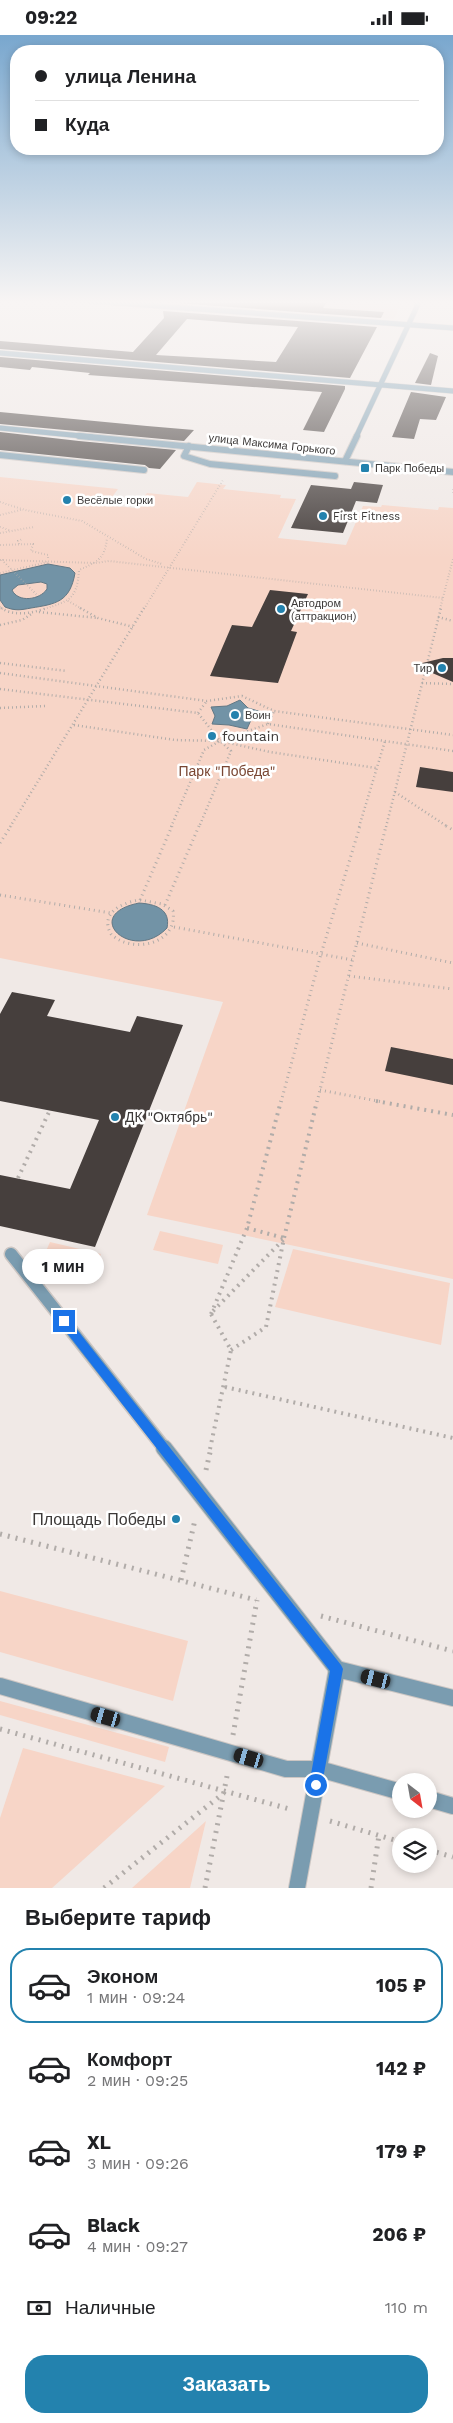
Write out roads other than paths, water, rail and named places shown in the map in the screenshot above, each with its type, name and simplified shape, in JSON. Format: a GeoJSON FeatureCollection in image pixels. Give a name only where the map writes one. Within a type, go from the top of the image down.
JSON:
{"type":"FeatureCollection","features":[{"type":"Feature","properties":{"kind":"street"},"geometry":{"type":"LineString","coordinates":[[345,461],[380,386]]}},
{"type":"Feature","properties":{"kind":"street"},"geometry":{"type":"LineString","coordinates":[[399,386],[453,391]]}},
{"type":"Feature","properties":{"kind":"street","name":"улица Максима Горького"},"geometry":{"type":"LineString","coordinates":[[0,428],[453,471]]}},
{"type":"Feature","properties":{"kind":"street"},"geometry":{"type":"LineString","coordinates":[[189,446],[184,455],[210,464],[335,476]]}},
{"type":"Feature","properties":{"kind":"street"},"geometry":{"type":"LineString","coordinates":[[0,455],[144,470]]}},
{"type":"Feature","properties":{"kind":"street"},"geometry":{"type":"LineString","coordinates":[[11,1254],[337,1669],[453,1697]]}},
{"type":"Feature","properties":{"kind":"street"},"geometry":{"type":"LineString","coordinates":[[297,1888],[337,1669]]}},
{"type":"Feature","properties":{"kind":"street"},"geometry":{"type":"LineString","coordinates":[[0,1686],[286,1769],[319,1769],[392,1789]]}},
{"type":"Feature","properties":{"kind":"street"},"geometry":{"type":"LineString","coordinates":[[438,1802],[453,1806]]}},
{"type":"Feature","properties":{"kind":"water"},"geometry":{"type":"Polygon","coordinates":[[[48,564],[70,568],[75,573],[70,590],[60,600],[48,605],[18,610],[5,607],[0,600],[0,575],[48,564]],[[41,582],[18,585],[12,590],[19,597],[29,599],[44,593],[47,589],[47,584],[41,582]]]}},
{"type":"Feature","properties":{"kind":"water"},"geometry":{"type":"Polygon","coordinates":[[[240,700],[248,708],[265,713],[251,720],[247,729],[212,724],[215,716],[211,707],[227,706],[240,700]]]}},
{"type":"Feature","properties":{"kind":"water"},"geometry":{"type":"Polygon","coordinates":[[[139,903],[156,906],[167,916],[167,928],[154,938],[140,941],[127,939],[118,933],[113,926],[113,917],[122,909],[139,903]]]}},
{"type":"Feature","properties":{"kind":"place","name":"Парк Победы"},"geometry":{"type":"Point","coordinates":[365,468]}},
{"type":"Feature","properties":{"kind":"place","name":"Весёлые горки"},"geometry":{"type":"Point","coordinates":[67,500]}},
{"type":"Feature","properties":{"kind":"place","name":"First Fitness"},"geometry":{"type":"Point","coordinates":[323,516]}},
{"type":"Feature","properties":{"kind":"place","name":"Автодром (аттракцион)"},"geometry":{"type":"Point","coordinates":[281,609]}},
{"type":"Feature","properties":{"kind":"place","name":"Тир"},"geometry":{"type":"Point","coordinates":[442,668]}},
{"type":"Feature","properties":{"kind":"place","name":"Воин"},"geometry":{"type":"Point","coordinates":[235,715]}},
{"type":"Feature","properties":{"kind":"place","name":"fountain"},"geometry":{"type":"Point","coordinates":[212,736]}},
{"type":"Feature","properties":{"kind":"place","name":"ДК \"Октябрь\""},"geometry":{"type":"Point","coordinates":[115,1117]}},
{"type":"Feature","properties":{"kind":"place","name":"Площадь Победы"},"geometry":{"type":"Point","coordinates":[176,1519]}},
{"type":"Feature","properties":{"kind":"park label","name":"Парк \"Победа\""},"geometry":{"type":"Point","coordinates":[227,771]}}]}
